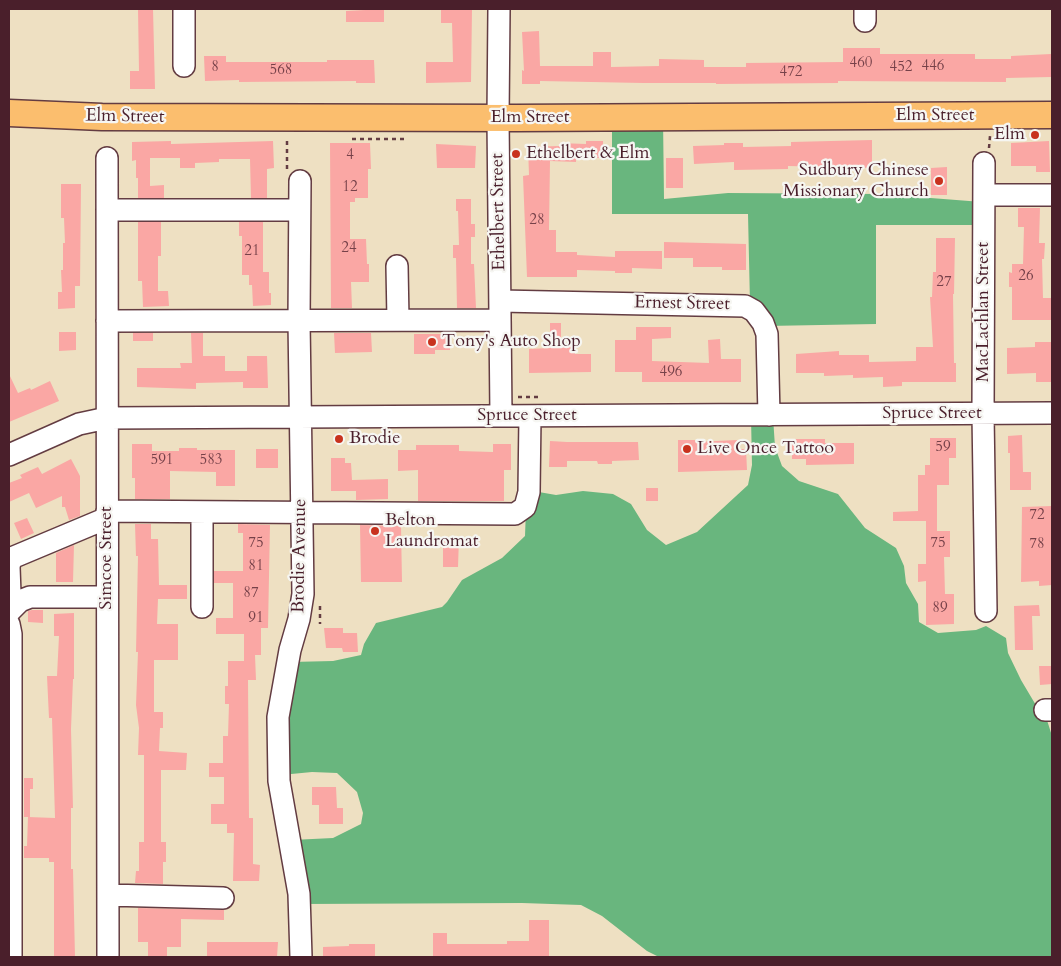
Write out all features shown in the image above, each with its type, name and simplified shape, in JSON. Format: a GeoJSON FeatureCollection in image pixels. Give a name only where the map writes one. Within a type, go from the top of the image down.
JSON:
{"type":"FeatureCollection","features":[{"type":"Feature","properties":{"kind":"main road","name":"Elm Street"},"geometry":{"type":"LineString","coordinates":[[9,113],[102,117],[498,118],[1052,115]]}},
{"type":"Feature","properties":{"kind":"street"},"geometry":{"type":"LineString","coordinates":[[184,9],[184,66]]}},
{"type":"Feature","properties":{"kind":"street","name":"Ethelbert Street"},"geometry":{"type":"LineString","coordinates":[[500,9],[498,118],[501,416]]}},
{"type":"Feature","properties":{"kind":"street","name":"Simcoe Street"},"geometry":{"type":"LineString","coordinates":[[107,158],[108,957]]}},
{"type":"Feature","properties":{"kind":"street","name":"MacLachlan Street"},"geometry":{"type":"LineString","coordinates":[[984,163],[983,414],[986,612]]}},
{"type":"Feature","properties":{"kind":"street","name":"Brodie Avenue"},"geometry":{"type":"LineString","coordinates":[[300,181],[299,321],[302,594],[299,619],[290,650],[278,717],[279,780],[299,894],[301,957]]}},
{"type":"Feature","properties":{"kind":"street"},"geometry":{"type":"LineString","coordinates":[[984,195],[1052,195]]}},
{"type":"Feature","properties":{"kind":"street"},"geometry":{"type":"LineString","coordinates":[[107,210],[300,210]]}},
{"type":"Feature","properties":{"kind":"street"},"geometry":{"type":"LineString","coordinates":[[397,266],[398,320]]}},
{"type":"Feature","properties":{"kind":"street","name":"Ernest Street"},"geometry":{"type":"LineString","coordinates":[[107,322],[398,320],[500,310],[746,306],[759,317],[767,334],[769,415]]}},
{"type":"Feature","properties":{"kind":"street","name":"Spruce Street"},"geometry":{"type":"LineString","coordinates":[[9,455],[80,424],[107,418],[1052,413]]}},
{"type":"Feature","properties":{"kind":"street"},"geometry":{"type":"LineString","coordinates":[[11,957],[11,614],[9,566],[14,557],[107,514],[302,512],[515,514],[525,507],[529,492],[530,416]]}},
{"type":"Feature","properties":{"kind":"street"},"geometry":{"type":"LineString","coordinates":[[202,512],[202,607]]}},
{"type":"Feature","properties":{"kind":"street"},"geometry":{"type":"LineString","coordinates":[[11,614],[20,601],[30,597],[107,597]]}},
{"type":"Feature","properties":{"kind":"street"},"geometry":{"type":"LineString","coordinates":[[108,895],[223,898]]}},
{"type":"Feature","properties":{"kind":"path"},"geometry":{"type":"LineString","coordinates":[[984,163],[990,145],[990,115]]}},
{"type":"Feature","properties":{"kind":"path"},"geometry":{"type":"LineString","coordinates":[[346,139],[403,140],[411,137]]}},
{"type":"Feature","properties":{"kind":"green space"},"geometry":{"type":"Polygon","coordinates":[[[612,118],[663,118],[664,199],[728,193],[879,194],[982,202],[982,225],[876,225],[876,324],[766,326],[750,304],[748,214],[612,214],[612,118]]]}},
{"type":"Feature","properties":{"kind":"green space"},"geometry":{"type":"Polygon","coordinates":[[[751,417],[773,417],[775,447],[782,466],[799,481],[838,494],[865,528],[896,548],[904,566],[906,583],[918,604],[919,622],[938,633],[976,630],[986,626],[1006,638],[1008,653],[1037,707],[1046,717],[1052,736],[1052,957],[659,957],[647,951],[602,916],[581,905],[522,903],[302,904],[292,840],[333,838],[361,824],[363,813],[357,792],[337,773],[312,772],[281,775],[291,662],[333,661],[361,655],[364,644],[376,623],[442,607],[462,580],[502,558],[525,536],[526,509],[533,491],[556,495],[583,491],[613,494],[631,504],[647,530],[666,545],[697,532],[748,485],[752,465],[751,417]]]}},
{"type":"Feature","properties":{"kind":"building"},"geometry":{"type":"Polygon","coordinates":[[[138,9],[153,9],[155,89],[130,89],[130,71],[139,71],[138,9]]]}},
{"type":"Feature","properties":{"kind":"building"},"geometry":{"type":"Polygon","coordinates":[[[384,9],[384,22],[346,22],[346,11],[384,9]]]}},
{"type":"Feature","properties":{"kind":"building"},"geometry":{"type":"Polygon","coordinates":[[[441,9],[472,9],[471,82],[426,83],[426,62],[453,62],[452,23],[441,23],[441,9]]]}},
{"type":"Feature","properties":{"kind":"building"},"geometry":{"type":"Polygon","coordinates":[[[539,31],[540,66],[593,66],[593,52],[611,52],[611,67],[659,66],[659,59],[704,60],[704,67],[746,67],[746,63],[843,62],[843,48],[880,48],[880,54],[975,54],[975,59],[1011,59],[1011,56],[1051,54],[1051,77],[1006,78],[1006,82],[838,81],[838,83],[716,84],[540,81],[540,84],[522,84],[522,70],[524,71],[522,32],[539,31]]]}},
{"type":"Feature","properties":{"kind":"building"},"geometry":{"type":"Polygon","coordinates":[[[204,56],[226,56],[226,62],[374,60],[375,83],[356,83],[356,81],[205,81],[204,56]]]}},
{"type":"Feature","properties":{"kind":"building"},"geometry":{"type":"Polygon","coordinates":[[[872,140],[872,168],[788,166],[788,169],[734,170],[734,162],[694,164],[693,146],[743,143],[743,147],[791,146],[791,142],[872,140]]]}},
{"type":"Feature","properties":{"kind":"building"},"geometry":{"type":"Polygon","coordinates":[[[171,141],[171,144],[273,141],[274,168],[267,169],[267,198],[251,198],[250,159],[219,159],[219,162],[195,163],[195,168],[180,168],[180,158],[150,158],[150,186],[164,185],[164,198],[138,198],[138,178],[136,178],[136,160],[132,161],[132,142],[171,141]]]}},
{"type":"Feature","properties":{"kind":"building"},"geometry":{"type":"Polygon","coordinates":[[[586,141],[603,141],[603,158],[576,158],[576,162],[550,161],[549,230],[556,230],[556,252],[577,252],[577,255],[615,257],[615,251],[662,251],[662,269],[632,268],[632,273],[577,270],[577,277],[527,277],[523,176],[529,175],[528,147],[559,146],[559,143],[586,144],[586,141]]]}},
{"type":"Feature","properties":{"kind":"building"},"geometry":{"type":"Polygon","coordinates":[[[1049,141],[1050,172],[1036,172],[1036,166],[1011,166],[1011,143],[1049,141]]]}},
{"type":"Feature","properties":{"kind":"building"},"geometry":{"type":"Polygon","coordinates":[[[330,143],[370,143],[371,169],[368,169],[368,198],[355,198],[355,202],[350,202],[350,239],[366,239],[369,282],[351,282],[352,308],[331,308],[330,143]]]}},
{"type":"Feature","properties":{"kind":"building"},"geometry":{"type":"Polygon","coordinates":[[[436,144],[476,146],[475,168],[437,168],[436,144]]]}},
{"type":"Feature","properties":{"kind":"building"},"geometry":{"type":"Polygon","coordinates":[[[666,158],[683,158],[683,188],[666,188],[666,158]]]}},
{"type":"Feature","properties":{"kind":"building","name":"Sudbury Chinese Missionary Church"},"geometry":{"type":"Polygon","coordinates":[[[947,167],[947,195],[931,195],[931,168],[947,167]]]}},
{"type":"Feature","properties":{"kind":"building"},"geometry":{"type":"Polygon","coordinates":[[[61,184],[81,184],[80,286],[75,286],[75,308],[58,309],[58,292],[62,292],[61,270],[63,270],[63,243],[65,243],[64,218],[61,218],[61,184]]]}},
{"type":"Feature","properties":{"kind":"building"},"geometry":{"type":"Polygon","coordinates":[[[456,199],[471,199],[471,224],[475,224],[475,237],[471,237],[471,264],[474,264],[476,308],[457,308],[456,258],[453,258],[453,245],[459,245],[456,199]]]}},
{"type":"Feature","properties":{"kind":"building"},"geometry":{"type":"Polygon","coordinates":[[[1018,208],[1040,208],[1039,243],[1045,243],[1044,259],[1042,259],[1043,298],[1052,298],[1052,320],[1012,320],[1012,287],[1009,287],[1009,272],[1012,273],[1012,264],[1023,264],[1024,227],[1018,227],[1018,208]]]}},
{"type":"Feature","properties":{"kind":"building"},"geometry":{"type":"Polygon","coordinates":[[[138,222],[161,222],[161,256],[158,256],[158,291],[168,291],[169,306],[143,307],[142,281],[138,281],[138,222]]]}},
{"type":"Feature","properties":{"kind":"building"},"geometry":{"type":"Polygon","coordinates":[[[239,222],[263,222],[263,272],[269,272],[271,305],[253,306],[252,285],[249,285],[249,275],[242,275],[242,236],[239,236],[239,222]]]}},
{"type":"Feature","properties":{"kind":"building"},"geometry":{"type":"Polygon","coordinates":[[[936,238],[955,238],[953,294],[956,382],[902,382],[902,386],[883,387],[883,377],[853,378],[853,375],[824,376],[824,373],[796,373],[796,354],[839,351],[839,355],[869,355],[869,362],[916,361],[916,347],[933,347],[930,297],[932,297],[933,272],[936,272],[936,238]]]}},
{"type":"Feature","properties":{"kind":"building"},"geometry":{"type":"Polygon","coordinates":[[[664,242],[746,244],[746,270],[722,270],[722,267],[693,267],[693,258],[664,258],[664,242]]]}},
{"type":"Feature","properties":{"kind":"building"},"geometry":{"type":"Polygon","coordinates":[[[550,323],[561,323],[561,345],[575,345],[575,354],[591,354],[591,372],[529,373],[529,349],[550,348],[550,323]]]}},
{"type":"Feature","properties":{"kind":"building"},"geometry":{"type":"Polygon","coordinates":[[[636,327],[671,327],[671,338],[652,339],[652,361],[709,363],[708,340],[720,339],[721,359],[741,359],[741,382],[642,382],[642,372],[615,372],[615,340],[636,340],[636,327]]]}},
{"type":"Feature","properties":{"kind":"building"},"geometry":{"type":"Polygon","coordinates":[[[59,332],[76,332],[76,350],[59,351],[59,332]]]}},
{"type":"Feature","properties":{"kind":"building"},"geometry":{"type":"Polygon","coordinates":[[[133,333],[153,333],[153,341],[133,341],[133,333]]]}},
{"type":"Feature","properties":{"kind":"building"},"geometry":{"type":"Polygon","coordinates":[[[191,333],[203,333],[203,356],[225,356],[225,371],[247,371],[247,356],[267,356],[268,388],[243,388],[243,382],[196,383],[196,389],[137,387],[137,368],[181,368],[180,363],[192,363],[191,333]]]}},
{"type":"Feature","properties":{"kind":"building"},"geometry":{"type":"Polygon","coordinates":[[[334,333],[371,333],[372,352],[335,353],[334,333]]]}},
{"type":"Feature","properties":{"kind":"building","name":"Tony's Auto Shop"},"geometry":{"type":"Polygon","coordinates":[[[414,334],[450,334],[450,350],[435,350],[435,354],[414,354],[414,334]]]}},
{"type":"Feature","properties":{"kind":"building"},"geometry":{"type":"Polygon","coordinates":[[[1035,342],[1052,342],[1052,382],[1036,382],[1036,373],[1007,374],[1007,348],[1035,347],[1035,342]]]}},
{"type":"Feature","properties":{"kind":"building"},"geometry":{"type":"Polygon","coordinates":[[[9,374],[18,393],[30,388],[31,390],[50,381],[59,401],[9,422],[9,374]]]}},
{"type":"Feature","properties":{"kind":"building"},"geometry":{"type":"Polygon","coordinates":[[[1022,435],[1023,472],[1031,472],[1031,490],[1010,490],[1008,436],[1022,435]]]}},
{"type":"Feature","properties":{"kind":"building"},"geometry":{"type":"Polygon","coordinates":[[[930,438],[956,438],[956,458],[949,458],[949,485],[937,485],[937,531],[950,531],[950,557],[944,557],[945,594],[954,594],[954,624],[926,625],[926,581],[918,582],[918,564],[926,564],[926,521],[893,521],[893,512],[918,511],[918,475],[925,475],[925,465],[930,465],[930,438]]]}},
{"type":"Feature","properties":{"kind":"building"},"geometry":{"type":"Polygon","coordinates":[[[792,439],[825,439],[825,443],[854,443],[854,464],[806,465],[806,459],[792,459],[792,439]]]}},
{"type":"Feature","properties":{"kind":"building"},"geometry":{"type":"Polygon","coordinates":[[[678,440],[695,440],[695,442],[737,440],[737,449],[746,449],[747,470],[678,472],[678,440]]]}},
{"type":"Feature","properties":{"kind":"building"},"geometry":{"type":"Polygon","coordinates":[[[550,441],[638,442],[639,460],[612,461],[612,464],[598,464],[597,461],[567,461],[567,467],[549,467],[550,441]]]}},
{"type":"Feature","properties":{"kind":"building"},"geometry":{"type":"Polygon","coordinates":[[[132,444],[152,444],[152,451],[179,451],[179,448],[235,450],[235,486],[216,486],[216,472],[170,471],[170,499],[135,499],[135,478],[132,478],[132,444]]]}},
{"type":"Feature","properties":{"kind":"building"},"geometry":{"type":"Polygon","coordinates":[[[493,444],[511,444],[511,470],[504,470],[504,501],[418,501],[418,470],[398,471],[398,450],[416,450],[416,445],[459,445],[459,451],[493,452],[493,444]]]}},
{"type":"Feature","properties":{"kind":"building"},"geometry":{"type":"Polygon","coordinates":[[[256,449],[278,449],[278,468],[256,468],[256,449]]]}},
{"type":"Feature","properties":{"kind":"building"},"geometry":{"type":"Polygon","coordinates":[[[331,458],[345,458],[345,463],[351,463],[352,480],[388,479],[388,499],[356,500],[356,491],[331,491],[331,458]]]}},
{"type":"Feature","properties":{"kind":"building"},"geometry":{"type":"Polygon","coordinates":[[[71,459],[80,476],[80,516],[69,520],[65,507],[62,507],[62,496],[36,508],[29,493],[9,502],[9,483],[22,478],[20,475],[38,467],[42,474],[71,459]]]}},
{"type":"Feature","properties":{"kind":"building"},"geometry":{"type":"Polygon","coordinates":[[[646,488],[658,488],[658,501],[646,501],[646,488]]]}},
{"type":"Feature","properties":{"kind":"building"},"geometry":{"type":"Polygon","coordinates":[[[1052,506],[1052,585],[1039,586],[1039,581],[1021,582],[1022,507],[1052,506]]]}},
{"type":"Feature","properties":{"kind":"building"},"geometry":{"type":"Polygon","coordinates":[[[27,518],[34,533],[21,539],[14,523],[27,518]]]}},
{"type":"Feature","properties":{"kind":"building"},"geometry":{"type":"Polygon","coordinates":[[[135,524],[151,524],[151,539],[158,539],[159,585],[187,585],[187,599],[158,599],[157,624],[178,624],[178,660],[154,660],[154,712],[163,712],[163,728],[160,728],[159,751],[187,753],[186,770],[161,770],[161,842],[166,842],[166,862],[163,862],[163,884],[135,883],[136,871],[139,871],[139,842],[144,842],[144,755],[138,755],[139,728],[136,705],[138,556],[136,556],[135,524]]]}},
{"type":"Feature","properties":{"kind":"building"},"geometry":{"type":"Polygon","coordinates":[[[238,524],[270,525],[268,628],[261,628],[261,655],[255,655],[256,680],[248,680],[249,818],[253,818],[253,864],[260,865],[259,881],[233,881],[234,833],[227,833],[227,824],[211,824],[211,804],[224,804],[224,777],[209,777],[209,763],[223,763],[223,736],[228,736],[229,704],[225,704],[225,686],[228,686],[228,661],[244,661],[244,634],[216,634],[216,618],[233,618],[233,583],[214,583],[214,571],[243,571],[243,533],[238,533],[238,524]]]}},
{"type":"Feature","properties":{"kind":"building"},"geometry":{"type":"Polygon","coordinates":[[[360,525],[401,526],[402,582],[361,582],[360,525]]]}},
{"type":"Feature","properties":{"kind":"building"},"geometry":{"type":"Polygon","coordinates":[[[443,537],[459,537],[458,567],[443,567],[443,537]]]}},
{"type":"Feature","properties":{"kind":"building"},"geometry":{"type":"Polygon","coordinates":[[[74,545],[73,582],[56,582],[56,553],[74,545]]]}},
{"type":"Feature","properties":{"kind":"building"},"geometry":{"type":"Polygon","coordinates":[[[1039,605],[1040,616],[1032,616],[1033,650],[1015,650],[1014,606],[1039,605]]]}},
{"type":"Feature","properties":{"kind":"building"},"geometry":{"type":"Polygon","coordinates":[[[43,610],[43,623],[28,622],[28,611],[43,610]]]}},
{"type":"Feature","properties":{"kind":"building"},"geometry":{"type":"Polygon","coordinates":[[[74,613],[74,679],[71,729],[73,808],[71,808],[71,869],[73,869],[75,957],[54,957],[54,862],[49,862],[49,858],[24,858],[24,846],[27,846],[28,817],[55,818],[52,718],[49,718],[47,676],[57,676],[59,636],[54,636],[54,614],[74,613]]]}},
{"type":"Feature","properties":{"kind":"building"},"geometry":{"type":"Polygon","coordinates":[[[324,628],[343,628],[343,633],[357,633],[358,652],[343,652],[342,648],[326,648],[324,628]]]}},
{"type":"Feature","properties":{"kind":"building"},"geometry":{"type":"Polygon","coordinates":[[[1039,666],[1052,666],[1052,684],[1040,685],[1039,666]]]}},
{"type":"Feature","properties":{"kind":"building"},"geometry":{"type":"Polygon","coordinates":[[[24,778],[33,778],[33,789],[30,789],[30,817],[24,817],[24,778]]]}},
{"type":"Feature","properties":{"kind":"building"},"geometry":{"type":"Polygon","coordinates":[[[312,787],[336,787],[337,808],[343,808],[343,824],[319,824],[319,805],[312,805],[312,787]]]}},
{"type":"Feature","properties":{"kind":"building"},"geometry":{"type":"Polygon","coordinates":[[[138,908],[224,910],[224,920],[181,919],[181,947],[167,947],[167,957],[148,957],[148,942],[138,942],[138,908]]]}},
{"type":"Feature","properties":{"kind":"building"},"geometry":{"type":"Polygon","coordinates":[[[529,920],[549,920],[549,957],[433,956],[433,933],[447,933],[447,944],[507,944],[507,941],[529,941],[529,920]]]}},
{"type":"Feature","properties":{"kind":"building"},"geometry":{"type":"Polygon","coordinates":[[[207,942],[278,942],[277,957],[207,957],[207,942]]]}},
{"type":"Feature","properties":{"kind":"building"},"geometry":{"type":"Polygon","coordinates":[[[349,944],[375,944],[375,957],[323,957],[323,947],[349,946],[349,944]]]}},
{"type":"Feature","properties":{"kind":"place","name":"Elm"},"geometry":{"type":"Point","coordinates":[1035,135]}},
{"type":"Feature","properties":{"kind":"place","name":"Ethelbert & Elm"},"geometry":{"type":"Point","coordinates":[516,154]}},
{"type":"Feature","properties":{"kind":"place","name":"Sudbury Chinese Missionary Church"},"geometry":{"type":"Point","coordinates":[939,181]}},
{"type":"Feature","properties":{"kind":"place","name":"Tony's Auto Shop"},"geometry":{"type":"Point","coordinates":[432,342]}},
{"type":"Feature","properties":{"kind":"place","name":"Brodie"},"geometry":{"type":"Point","coordinates":[339,439]}},
{"type":"Feature","properties":{"kind":"place","name":"Live Once Tattoo"},"geometry":{"type":"Point","coordinates":[687,449]}},
{"type":"Feature","properties":{"kind":"place","name":"Belton Laundromat"},"geometry":{"type":"Point","coordinates":[375,531]}}]}
